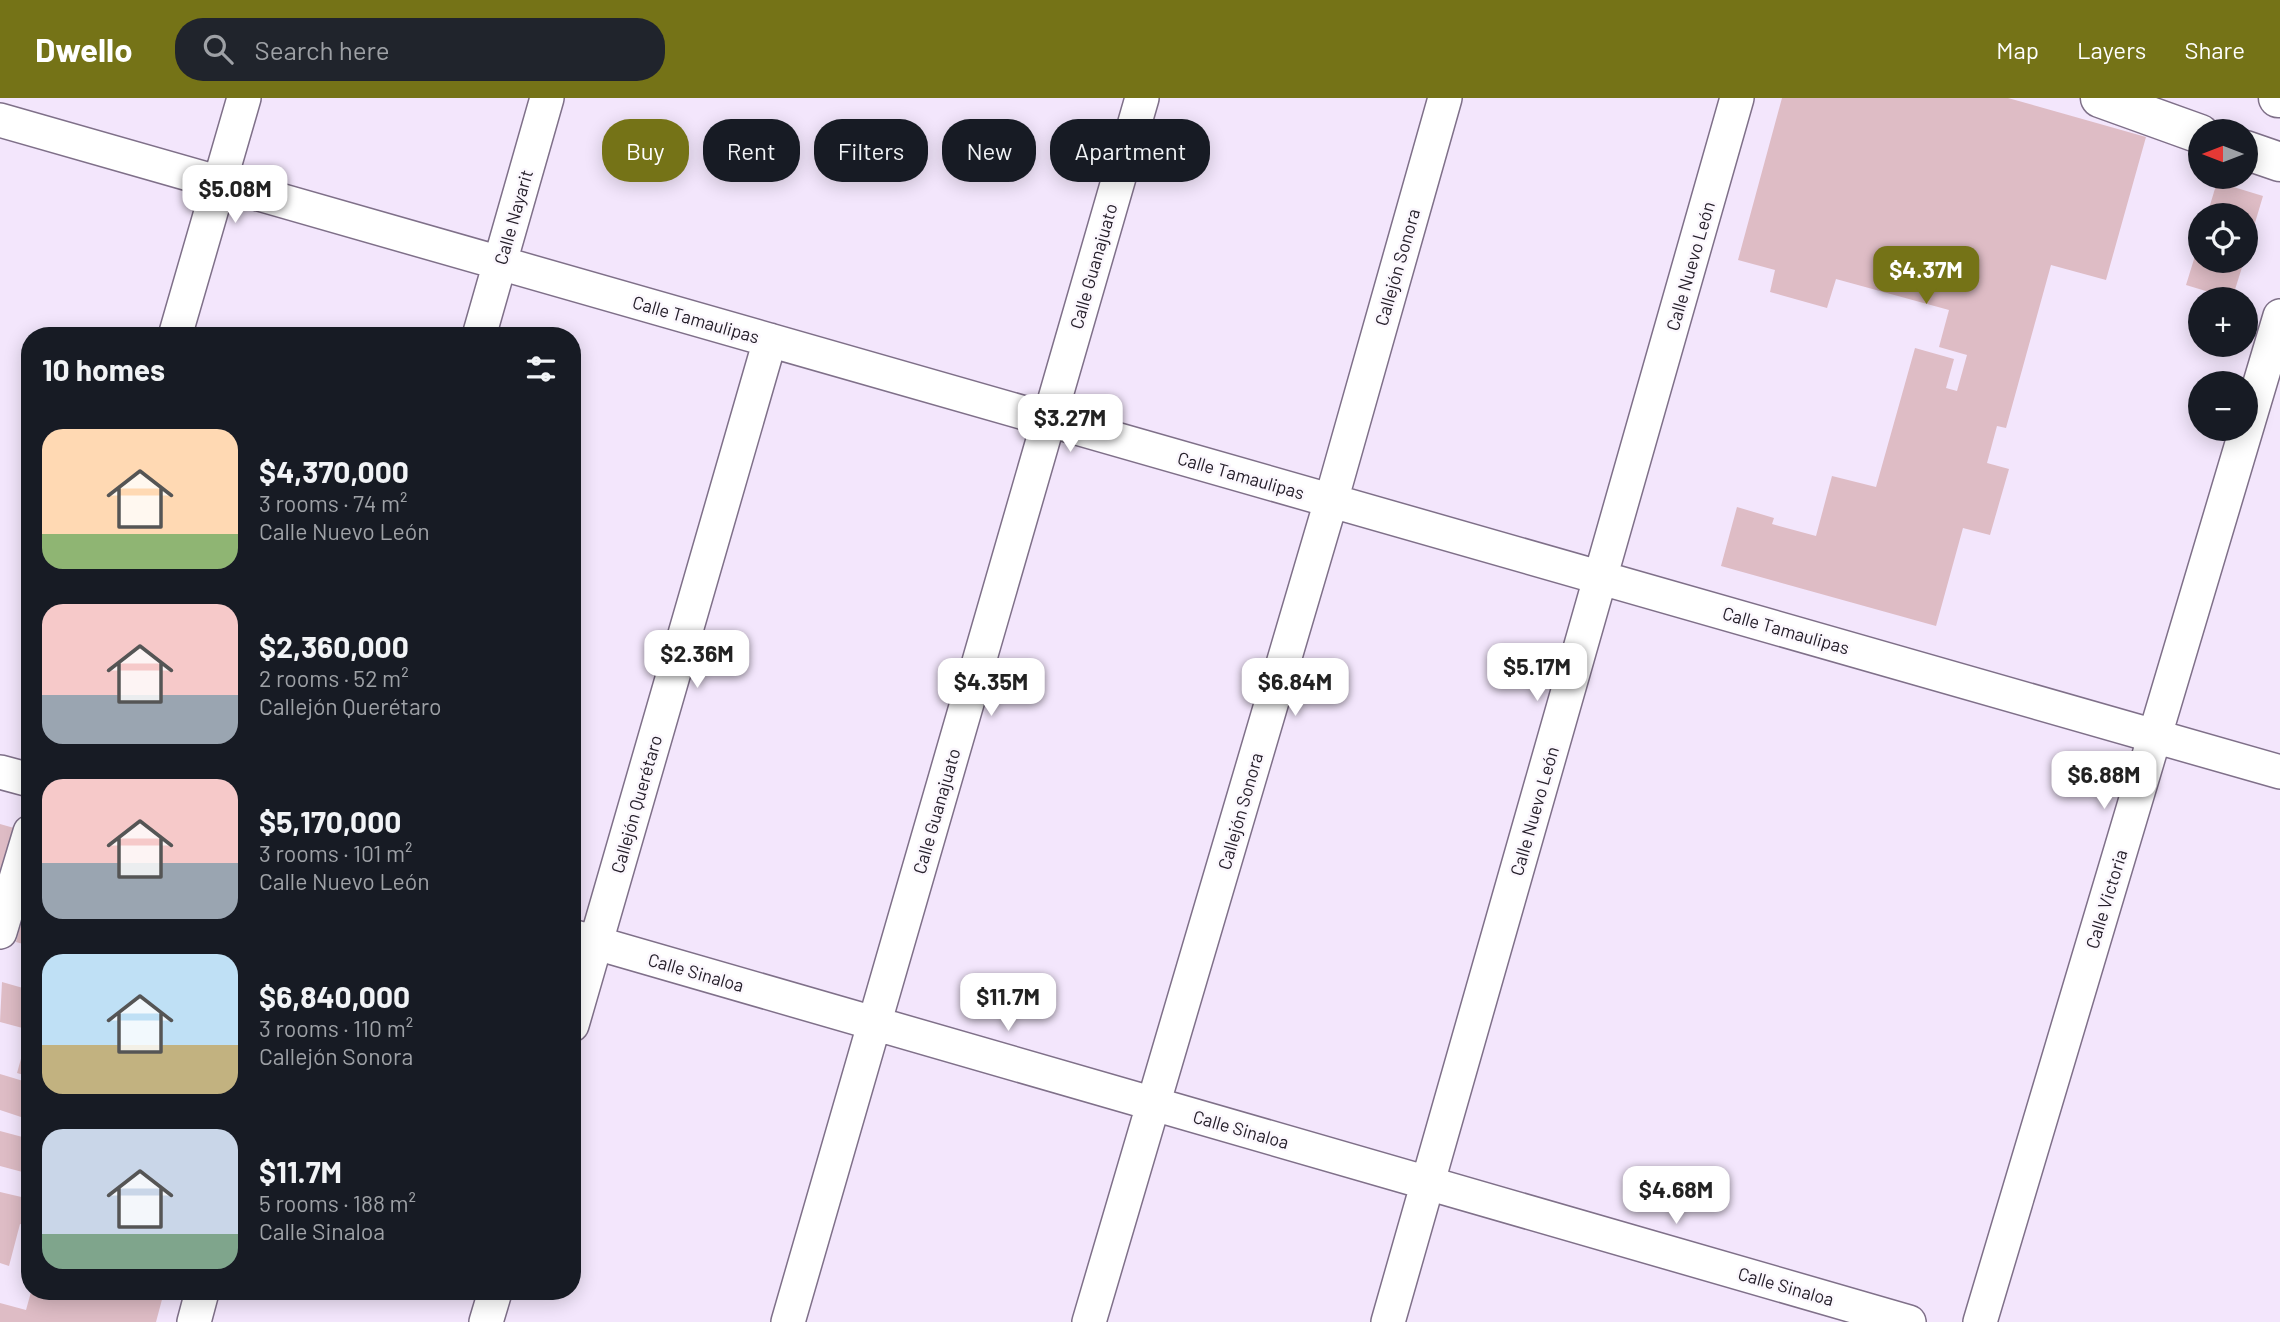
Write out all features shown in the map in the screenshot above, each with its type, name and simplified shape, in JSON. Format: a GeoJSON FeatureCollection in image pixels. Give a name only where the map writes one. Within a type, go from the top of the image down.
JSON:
{"type":"FeatureCollection","features":[{"type":"Feature","properties":{"kind":"street"},"geometry":{"type":"LineString","coordinates":[[177,327],[244,98]]}},
{"type":"Feature","properties":{"kind":"street","name":"Calle Nayarit"},"geometry":{"type":"LineString","coordinates":[[482,327],[547,98]]}},
{"type":"Feature","properties":{"kind":"street","name":"Calle Guanajuato"},"geometry":{"type":"LineString","coordinates":[[788,1322],[1142,98]]}},
{"type":"Feature","properties":{"kind":"street","name":"Callejón Sonora"},"geometry":{"type":"LineString","coordinates":[[1090,1322],[1331,501],[1445,98]]}},
{"type":"Feature","properties":{"kind":"street","name":"Calle Nuevo León"},"geometry":{"type":"LineString","coordinates":[[1388,1322],[1737,98]]}},
{"type":"Feature","properties":{"kind":"street"},"geometry":{"type":"LineString","coordinates":[[2099,98],[2188,130]]}},
{"type":"Feature","properties":{"kind":"street","name":"Calle Tamaulipas"},"geometry":{"type":"LineString","coordinates":[[0,120],[2280,772]]}},
{"type":"Feature","properties":{"kind":"street"},"geometry":{"type":"LineString","coordinates":[[2258,154],[2280,162]]}},
{"type":"Feature","properties":{"kind":"street","name":"Calle Victoria"},"geometry":{"type":"LineString","coordinates":[[1980,1322],[2280,316]]}},
{"type":"Feature","properties":{"kind":"street","name":"Callejón Querétaro"},"geometry":{"type":"LineString","coordinates":[[581,961],[584,940],[770,340]]}},
{"type":"Feature","properties":{"kind":"street"},"geometry":{"type":"LineString","coordinates":[[0,772],[21,778]]}},
{"type":"Feature","properties":{"kind":"street"},"geometry":{"type":"LineString","coordinates":[[0,932],[21,862]]}},
{"type":"Feature","properties":{"kind":"street","name":"Calle Sinaloa"},"geometry":{"type":"LineString","coordinates":[[584,940],[1909,1322]]}},
{"type":"Feature","properties":{"kind":"street"},"geometry":{"type":"LineString","coordinates":[[194,1322],[200,1300]]}},
{"type":"Feature","properties":{"kind":"street"},"geometry":{"type":"LineString","coordinates":[[486,1322],[493,1300]]}},
{"type":"Feature","properties":{"kind":"building"},"geometry":{"type":"Polygon","coordinates":[[[1782,98],[2008,98],[2146,137],[2106,280],[2051,265],[2006,428],[1997,426],[1987,463],[2009,469],[1990,535],[1963,528],[1936,626],[1721,566],[1737,507],[1774,518],[1772,524],[1816,536],[1832,476],[1876,487],[1915,348],[1954,359],[1946,388],[1957,391],[1967,355],[1939,347],[1949,310],[1836,279],[1827,308],[1770,292],[1775,270],[1738,260],[1782,98]]]}},
{"type":"Feature","properties":{"kind":"building"},"geometry":{"type":"Polygon","coordinates":[[[2215,189],[2240,189],[2263,196],[2258,213],[2258,203],[2211,203],[2215,189]]]}},
{"type":"Feature","properties":{"kind":"building"},"geometry":{"type":"Polygon","coordinates":[[[2190,273],[2240,273],[2236,287],[2186,285],[2190,273]]]}},
{"type":"Feature","properties":{"kind":"building"},"geometry":{"type":"Polygon","coordinates":[[[0,824],[14,828],[1,872],[0,872],[0,824]]]}},
{"type":"Feature","properties":{"kind":"building"},"geometry":{"type":"Polygon","coordinates":[[[21,924],[21,943],[16,942],[21,924]]]}},
{"type":"Feature","properties":{"kind":"building"},"geometry":{"type":"Polygon","coordinates":[[[2,982],[21,987],[21,1028],[0,1022],[2,982]]]}},
{"type":"Feature","properties":{"kind":"building"},"geometry":{"type":"Polygon","coordinates":[[[21,1059],[21,1074],[17,1073],[21,1059]]]}},
{"type":"Feature","properties":{"kind":"building"},"geometry":{"type":"Polygon","coordinates":[[[0,1074],[21,1080],[21,1117],[0,1110],[0,1074]]]}},
{"type":"Feature","properties":{"kind":"building"},"geometry":{"type":"Polygon","coordinates":[[[0,1131],[21,1137],[21,1172],[0,1166],[0,1131]]]}},
{"type":"Feature","properties":{"kind":"building"},"geometry":{"type":"Polygon","coordinates":[[[0,1192],[21,1197],[21,1224],[9,1266],[0,1263],[0,1192]]]}},
{"type":"Feature","properties":{"kind":"building"},"geometry":{"type":"Polygon","coordinates":[[[29,1300],[162,1300],[156,1322],[0,1322],[0,1303],[26,1310],[29,1300]]]}}]}
